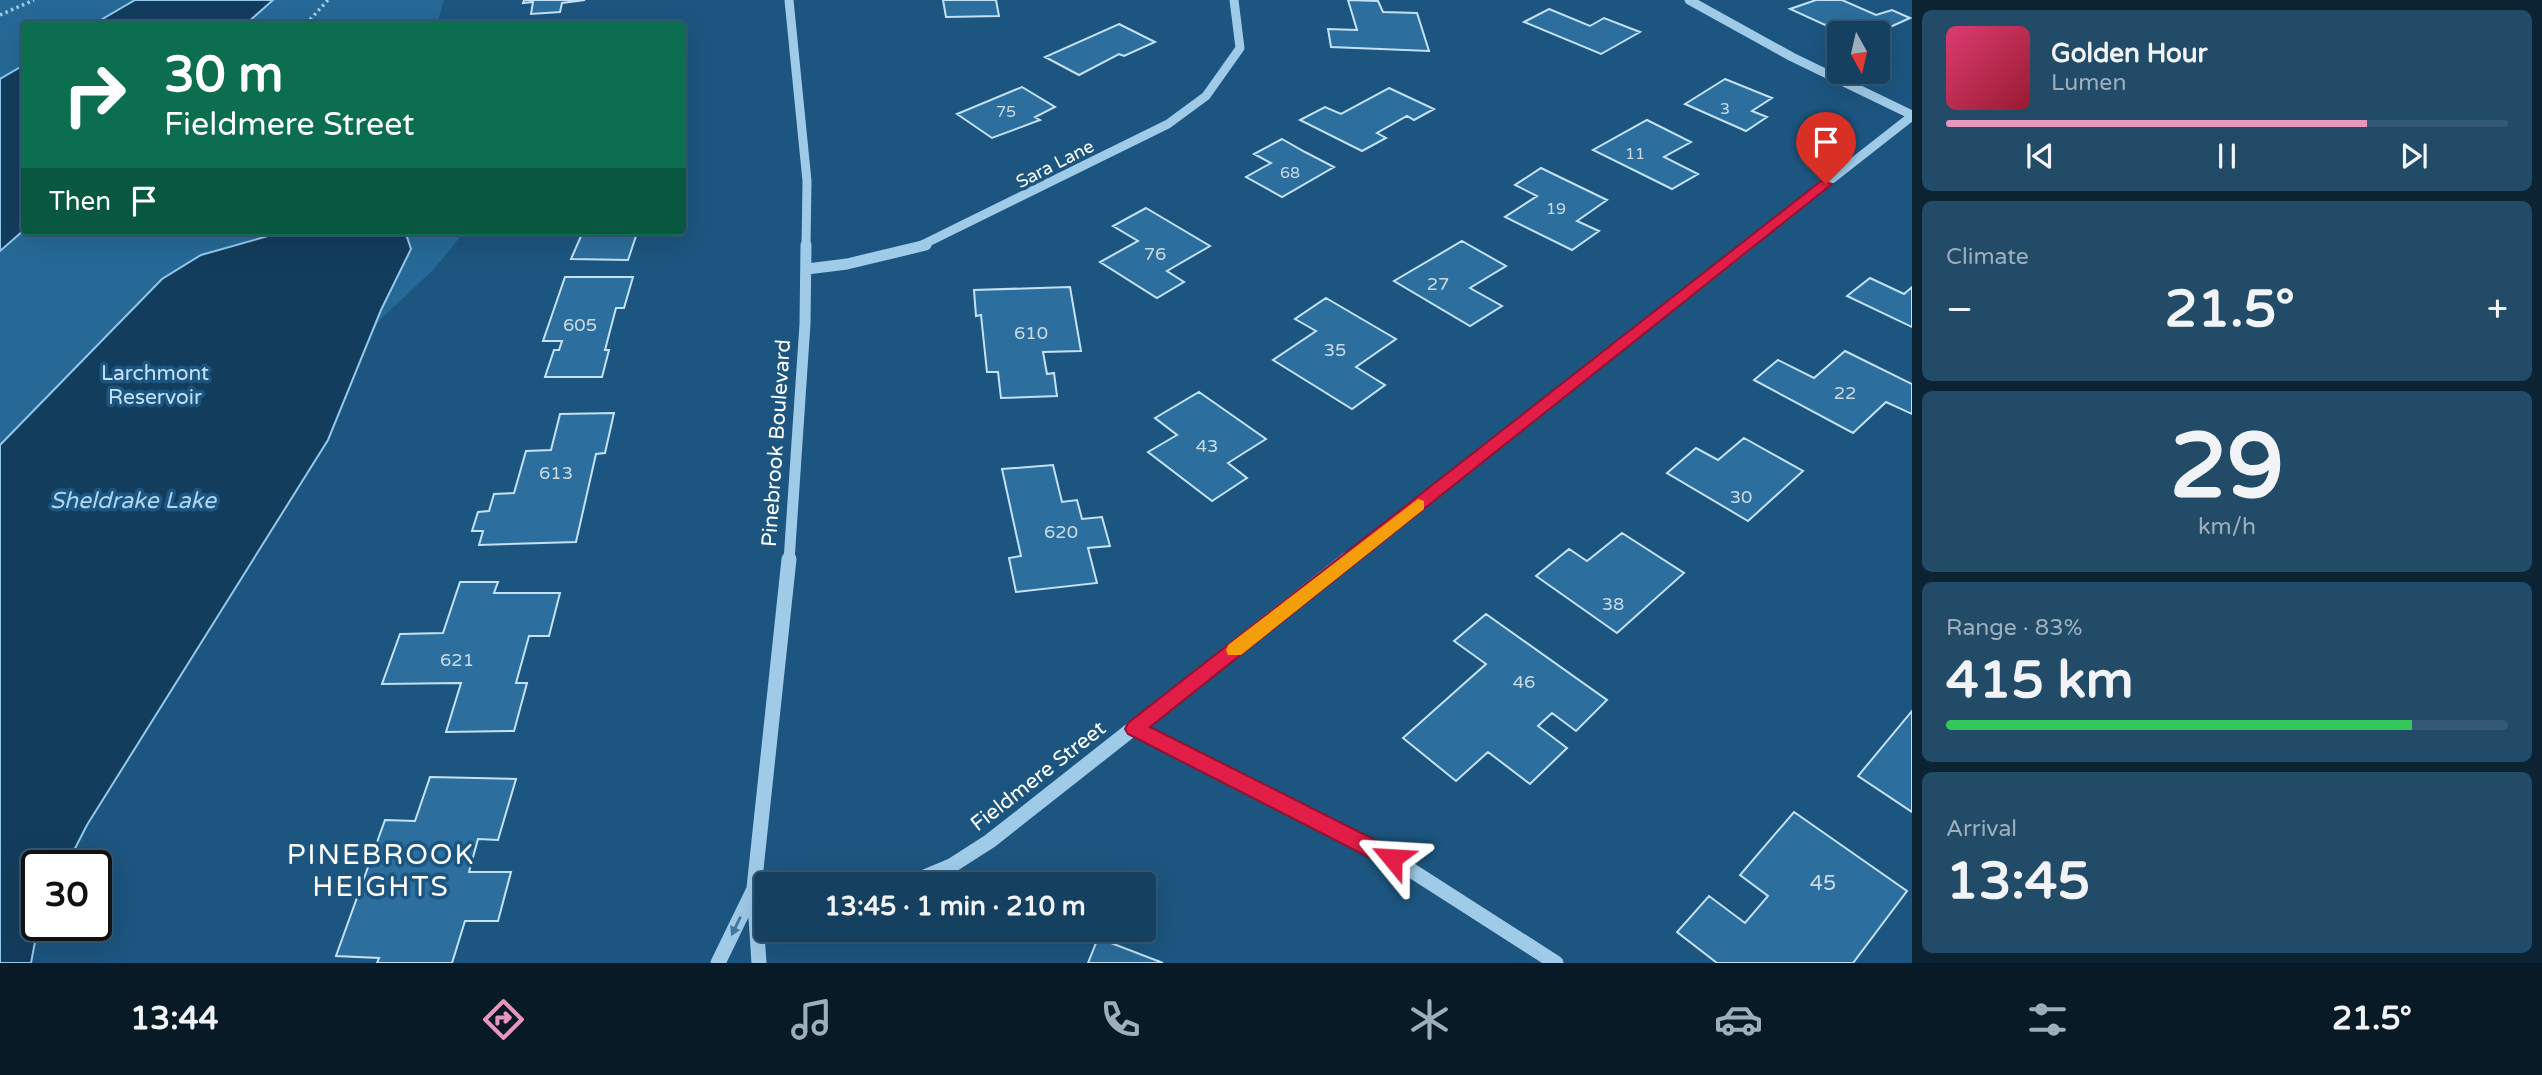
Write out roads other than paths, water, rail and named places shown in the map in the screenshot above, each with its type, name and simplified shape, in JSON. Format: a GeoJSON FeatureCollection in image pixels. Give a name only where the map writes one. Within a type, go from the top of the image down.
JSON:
{"type":"FeatureCollection","features":[{"type":"Feature","properties":{"kind":"street","name":"Pinebrook Boulevard"},"geometry":{"type":"LineString","coordinates":[[761,872],[795,502],[807,269],[807,181],[789,0]]}},
{"type":"Feature","properties":{"kind":"street","name":"Sara Lane"},"geometry":{"type":"LineString","coordinates":[[807,269],[847,264],[925,245],[1168,124],[1206,96],[1240,48],[1234,0]]}},
{"type":"Feature","properties":{"kind":"street"},"geometry":{"type":"LineString","coordinates":[[1689,0],[1792,57],[1912,115]]}},
{"type":"Feature","properties":{"kind":"street","name":"Fieldmere Street"},"geometry":{"type":"LineString","coordinates":[[939,872],[962,860],[1134,729],[1912,115]]}},
{"type":"Feature","properties":{"kind":"street"},"geometry":{"type":"LineString","coordinates":[[1134,729],[1392,858],[1556,963]]}},
{"type":"Feature","properties":{"kind":"street","name":"Pinebrook Boulevard"},"geometry":{"type":"LineString","coordinates":[[718,963],[754,899]]}},
{"type":"Feature","properties":{"kind":"street","name":"Pinebrook Boulevard"},"geometry":{"type":"LineString","coordinates":[[759,942],[759,963]]}},
{"type":"Feature","properties":{"kind":"water"},"geometry":{"type":"Polygon","coordinates":[[[135,0],[273,0],[249,21],[99,21],[135,0]]]}},
{"type":"Feature","properties":{"kind":"water"},"geometry":{"type":"Polygon","coordinates":[[[21,67],[21,233],[0,251],[0,79],[21,67]]]}},
{"type":"Feature","properties":{"kind":"water","name":"Sheldrake Lake"},"geometry":{"type":"Polygon","coordinates":[[[272,235],[406,235],[411,249],[381,310],[328,440],[87,825],[74,850],[21,850],[21,941],[35,941],[31,963],[0,963],[0,445],[162,279],[201,255],[272,235]]]}},
{"type":"Feature","properties":{"kind":"district","name":"PINEBROOK HEIGHTS"},"geometry":{"type":"Point","coordinates":[381,870]}},
{"type":"Feature","properties":{"kind":"park label","name":"Larchmont Reservoir"},"geometry":{"type":"Point","coordinates":[155,385]}}]}
